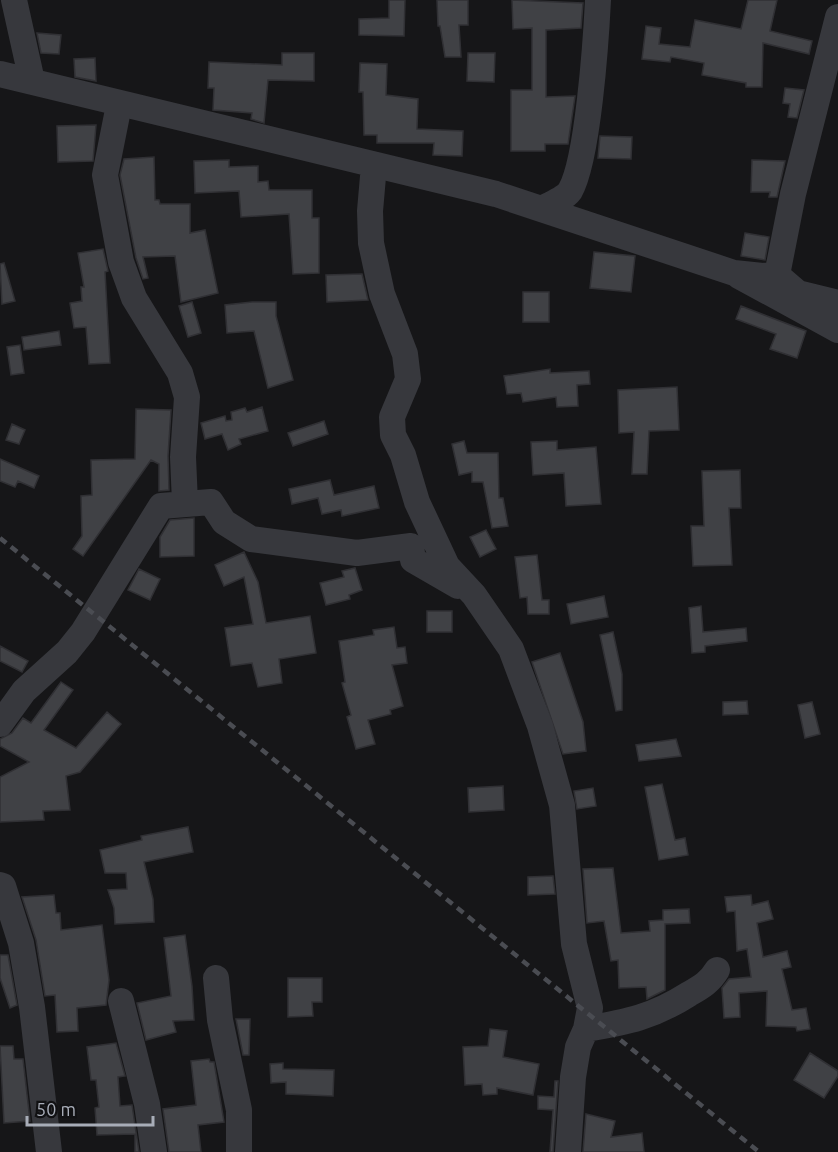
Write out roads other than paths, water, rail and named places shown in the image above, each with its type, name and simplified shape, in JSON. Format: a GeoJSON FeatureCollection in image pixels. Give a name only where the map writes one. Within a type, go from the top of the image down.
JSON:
{"type":"FeatureCollection","features":[{"type":"Feature","properties":{"kind":"street"},"geometry":{"type":"LineString","coordinates":[[14,0],[32,81]]}},
{"type":"Feature","properties":{"kind":"street"},"geometry":{"type":"LineString","coordinates":[[543,208],[569,193],[578,169],[593,64],[598,0]]}},
{"type":"Feature","properties":{"kind":"street"},"geometry":{"type":"LineString","coordinates":[[777,275],[794,194],[838,17]]}},
{"type":"Feature","properties":{"kind":"street"},"geometry":{"type":"LineString","coordinates":[[0,74],[119,105],[496,194],[543,208],[734,273],[838,330]]}},
{"type":"Feature","properties":{"kind":"street"},"geometry":{"type":"LineString","coordinates":[[119,105],[105,175],[121,262],[134,298],[180,373],[187,397],[183,457],[185,503]]}},
{"type":"Feature","properties":{"kind":"street"},"geometry":{"type":"LineString","coordinates":[[374,165],[370,211],[371,243],[382,294],[405,354],[408,379],[392,417],[393,435],[434,542],[447,566],[474,595],[512,649],[540,726],[562,805],[574,944],[590,1008],[586,1029],[578,1047],[573,1077],[568,1152]]}},
{"type":"Feature","properties":{"kind":"street"},"geometry":{"type":"LineString","coordinates":[[734,273],[777,275],[798,293],[838,303]]}},
{"type":"Feature","properties":{"kind":"street"},"geometry":{"type":"LineString","coordinates":[[0,724],[24,691],[67,652],[83,632],[161,506],[211,502],[224,522],[251,538],[357,553],[411,546],[413,560],[474,595]]}},
{"type":"Feature","properties":{"kind":"street"},"geometry":{"type":"LineString","coordinates":[[0,885],[3,886],[21,943],[32,1007],[50,1152]]}},
{"type":"Feature","properties":{"kind":"street"},"geometry":{"type":"LineString","coordinates":[[586,1029],[635,1021],[662,1011],[711,980],[717,970]]}},
{"type":"Feature","properties":{"kind":"street"},"geometry":{"type":"LineString","coordinates":[[216,978],[220,1020],[239,1110],[239,1152]]}},
{"type":"Feature","properties":{"kind":"street"},"geometry":{"type":"LineString","coordinates":[[121,1001],[147,1104],[154,1152]]}},
{"type":"Feature","properties":{"kind":"railway"},"geometry":{"type":"LineString","coordinates":[[0,538],[759,1152]]}}]}
